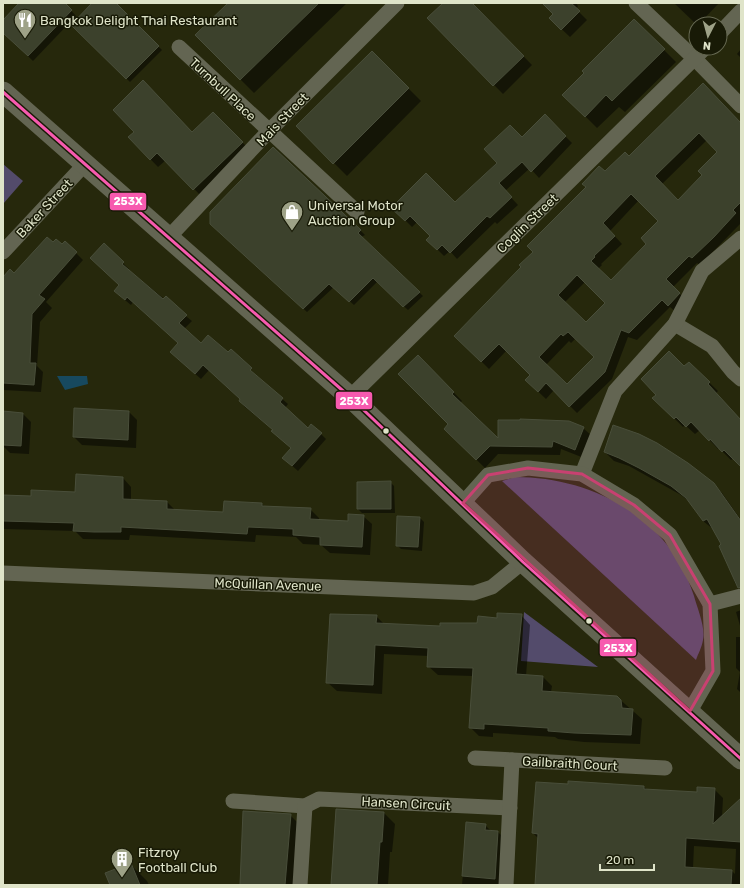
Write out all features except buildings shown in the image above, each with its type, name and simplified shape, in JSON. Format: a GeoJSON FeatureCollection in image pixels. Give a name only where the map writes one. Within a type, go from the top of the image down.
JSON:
{"type":"FeatureCollection","features":[{"type":"Feature","properties":{"kind":"main road"},"geometry":{"type":"LineString","coordinates":[[3,92],[350,397],[523,562],[690,711],[741,759]]}},
{"type":"Feature","properties":{"kind":"street","name":"Mais Street"},"geometry":{"type":"LineString","coordinates":[[169,238],[268,132],[397,3]]}},
{"type":"Feature","properties":{"kind":"street"},"geometry":{"type":"LineString","coordinates":[[636,3],[688,44]]}},
{"type":"Feature","properties":{"kind":"street"},"geometry":{"type":"LineString","coordinates":[[728,25],[741,11]]}},
{"type":"Feature","properties":{"kind":"street","name":"Turnbull Place"},"geometry":{"type":"LineString","coordinates":[[179,48],[268,132],[357,212]]}},
{"type":"Feature","properties":{"kind":"street","name":"Coglin Street"},"geometry":{"type":"LineString","coordinates":[[350,397],[697,56]]}},
{"type":"Feature","properties":{"kind":"street"},"geometry":{"type":"LineString","coordinates":[[702,56],[741,106]]}},
{"type":"Feature","properties":{"kind":"street","name":"Baker Street"},"geometry":{"type":"LineString","coordinates":[[3,252],[85,164]]}},
{"type":"Feature","properties":{"kind":"street"},"geometry":{"type":"LineString","coordinates":[[582,474],[615,391],[676,324],[702,271],[741,238]]}},
{"type":"Feature","properties":{"kind":"street"},"geometry":{"type":"LineString","coordinates":[[676,324],[712,346],[733,372],[741,379]]}},
{"type":"Feature","properties":{"kind":"street"},"geometry":{"type":"LineString","coordinates":[[462,503],[488,475],[528,468],[582,474],[634,505],[670,535],[710,604],[712,671],[690,711]]}},
{"type":"Feature","properties":{"kind":"street","name":"McQuillan Avenue"},"geometry":{"type":"LineString","coordinates":[[3,573],[474,593],[492,587],[523,562]]}},
{"type":"Feature","properties":{"kind":"street"},"geometry":{"type":"LineString","coordinates":[[710,604],[741,596]]}},
{"type":"Feature","properties":{"kind":"street","name":"Gailbraith Court"},"geometry":{"type":"LineString","coordinates":[[475,758],[665,768]]}},
{"type":"Feature","properties":{"kind":"street"},"geometry":{"type":"LineString","coordinates":[[506,885],[512,760]]}},
{"type":"Feature","properties":{"kind":"street","name":"Hansen Circuit"},"geometry":{"type":"LineString","coordinates":[[233,801],[305,806],[319,799],[510,808]]}},
{"type":"Feature","properties":{"kind":"street"},"geometry":{"type":"LineString","coordinates":[[300,885],[305,806]]}},
{"type":"Feature","properties":{"kind":"highlighted area"},"geometry":{"type":"Polygon","coordinates":[[[528,468],[582,474],[634,505],[670,535],[710,604],[713,671],[690,711],[677,700],[463,503],[488,475],[528,468]]]}},
{"type":"Feature","properties":{"kind":"shaded area"},"geometry":{"type":"Polygon","coordinates":[[[3,164],[23,181],[3,204],[3,164]]]}},
{"type":"Feature","properties":{"kind":"shaded area"},"geometry":{"type":"Polygon","coordinates":[[[515,477],[544,479],[572,485],[600,494],[625,507],[647,524],[667,544],[683,568],[694,596],[702,624],[704,635],[696,660],[502,481],[515,477]]]}},
{"type":"Feature","properties":{"kind":"shaded area"},"geometry":{"type":"Polygon","coordinates":[[[524,612],[598,667],[521,661],[524,612]]]}},
{"type":"Feature","properties":{"kind":"water"},"geometry":{"type":"Polygon","coordinates":[[[57,376],[87,376],[88,384],[65,390],[57,376]]]}},
{"type":"Feature","properties":{"kind":"transit line","name":"253X"},"geometry":{"type":"LineString","coordinates":[[3,92],[350,397],[523,562],[741,759]]}},
{"type":"Feature","properties":{"kind":"place","name":"Bangkok Delight Thai Restaurant"},"geometry":{"type":"Point","coordinates":[25,40]}},
{"type":"Feature","properties":{"kind":"place","name":"Universal Motor Auction Group"},"geometry":{"type":"Point","coordinates":[292,232]}},
{"type":"Feature","properties":{"kind":"place","name":"Fitzroy Football Club"},"geometry":{"type":"Point","coordinates":[122,878]}}]}
